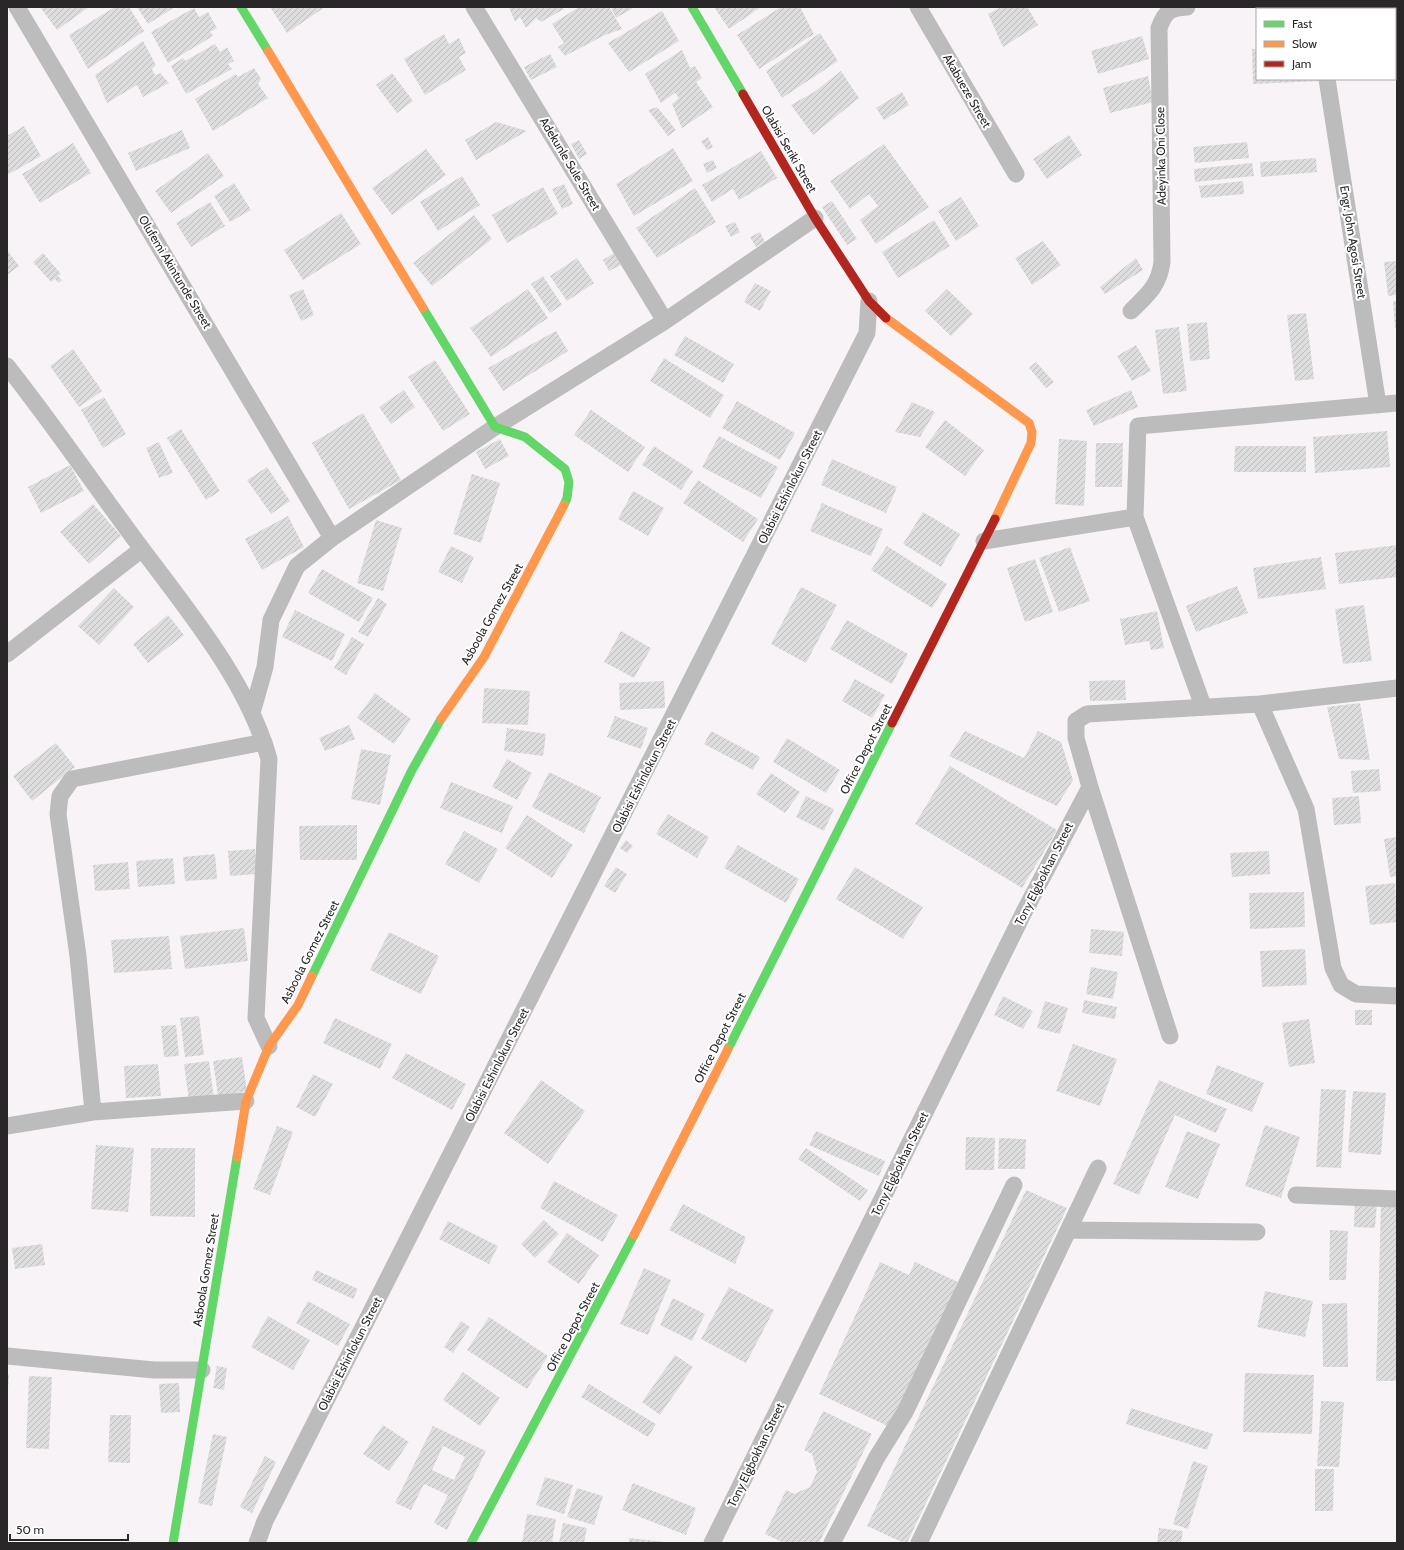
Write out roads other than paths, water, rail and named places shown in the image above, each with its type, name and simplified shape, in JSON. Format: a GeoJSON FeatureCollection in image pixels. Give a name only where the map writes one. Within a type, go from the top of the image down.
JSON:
{"type":"FeatureCollection","features":[{"type":"Feature","properties":{"kind":"street","name":"Olufemi Akintunde Street"},"geometry":{"type":"LineString","coordinates":[[17,7],[332,538]]}},
{"type":"Feature","properties":{"kind":"street"},"geometry":{"type":"LineString","coordinates":[[241,7],[495,426]]}},
{"type":"Feature","properties":{"kind":"street","name":"Adekunle Sule Street"},"geometry":{"type":"LineString","coordinates":[[474,7],[665,321]]}},
{"type":"Feature","properties":{"kind":"street","name":"Olabisi Seriki Street"},"geometry":{"type":"LineString","coordinates":[[692,7],[815,218],[869,302]]}},
{"type":"Feature","properties":{"kind":"street","name":"Akabueze Street"},"geometry":{"type":"LineString","coordinates":[[918,7],[1016,174]]}},
{"type":"Feature","properties":{"kind":"street","name":"Adeyinka Oni Close"},"geometry":{"type":"LineString","coordinates":[[1131,312],[1155,287],[1160,276],[1162,262],[1159,28],[1163,15],[1174,8],[1187,7]]}},
{"type":"Feature","properties":{"kind":"street","name":"Engr. John Agosi Street"},"geometry":{"type":"LineString","coordinates":[[1327,80],[1378,405]]}},
{"type":"Feature","properties":{"kind":"street"},"geometry":{"type":"LineString","coordinates":[[252,712],[266,667],[268,636],[271,620],[297,566],[332,538],[495,426],[665,321],[815,218]]}},
{"type":"Feature","properties":{"kind":"street"},"geometry":{"type":"LineString","coordinates":[[869,302],[883,316],[1029,423],[1032,432],[1031,443],[984,541]]}},
{"type":"Feature","properties":{"kind":"street","name":"Olabisi Eshinlokun Street"},"geometry":{"type":"LineString","coordinates":[[257,1543],[265,1521],[867,333],[869,302]]}},
{"type":"Feature","properties":{"kind":"street"},"geometry":{"type":"LineString","coordinates":[[7,366],[205,635],[252,712],[264,742],[269,759],[256,1018],[269,1046]]}},
{"type":"Feature","properties":{"kind":"street"},"geometry":{"type":"LineString","coordinates":[[1203,706],[1135,517],[1138,426],[1397,403]]}},
{"type":"Feature","properties":{"kind":"street","name":"Asboola Gomez Street"},"geometry":{"type":"LineString","coordinates":[[173,1543],[246,1100],[269,1046],[298,1005],[412,770],[438,724],[484,657],[567,498],[569,482],[565,469],[525,437],[495,426]]}},
{"type":"Feature","properties":{"kind":"street"},"geometry":{"type":"LineString","coordinates":[[984,541],[1135,517]]}},
{"type":"Feature","properties":{"kind":"street","name":"Office Depot Street"},"geometry":{"type":"LineString","coordinates":[[471,1543],[605,1293],[984,541]]}},
{"type":"Feature","properties":{"kind":"street"},"geometry":{"type":"LineString","coordinates":[[7,654],[142,550]]}},
{"type":"Feature","properties":{"kind":"street"},"geometry":{"type":"LineString","coordinates":[[1170,1036],[1090,787],[1076,738],[1076,721],[1087,714],[1203,706],[1260,704],[1397,688]]}},
{"type":"Feature","properties":{"kind":"street"},"geometry":{"type":"LineString","coordinates":[[1260,704],[1306,809],[1333,968],[1341,985],[1356,994],[1397,996]]}},
{"type":"Feature","properties":{"kind":"street"},"geometry":{"type":"LineString","coordinates":[[93,1112],[78,956],[58,814],[60,796],[72,779],[264,742]]}},
{"type":"Feature","properties":{"kind":"street","name":"Tony Elgbokhan Street"},"geometry":{"type":"LineString","coordinates":[[712,1543],[1021,919],[1090,787]]}},
{"type":"Feature","properties":{"kind":"street"},"geometry":{"type":"LineString","coordinates":[[7,1126],[93,1112],[246,1100]]}},
{"type":"Feature","properties":{"kind":"street"},"geometry":{"type":"LineString","coordinates":[[919,1543],[1098,1168]]}},
{"type":"Feature","properties":{"kind":"street"},"geometry":{"type":"LineString","coordinates":[[832,1543],[877,1457],[905,1412],[1014,1184]]}},
{"type":"Feature","properties":{"kind":"street"},"geometry":{"type":"LineString","coordinates":[[1296,1195],[1397,1199]]}},
{"type":"Feature","properties":{"kind":"street"},"geometry":{"type":"LineString","coordinates":[[1069,1230],[1257,1232]]}},
{"type":"Feature","properties":{"kind":"street"},"geometry":{"type":"LineString","coordinates":[[7,1356],[154,1370],[202,1370]]}}]}
